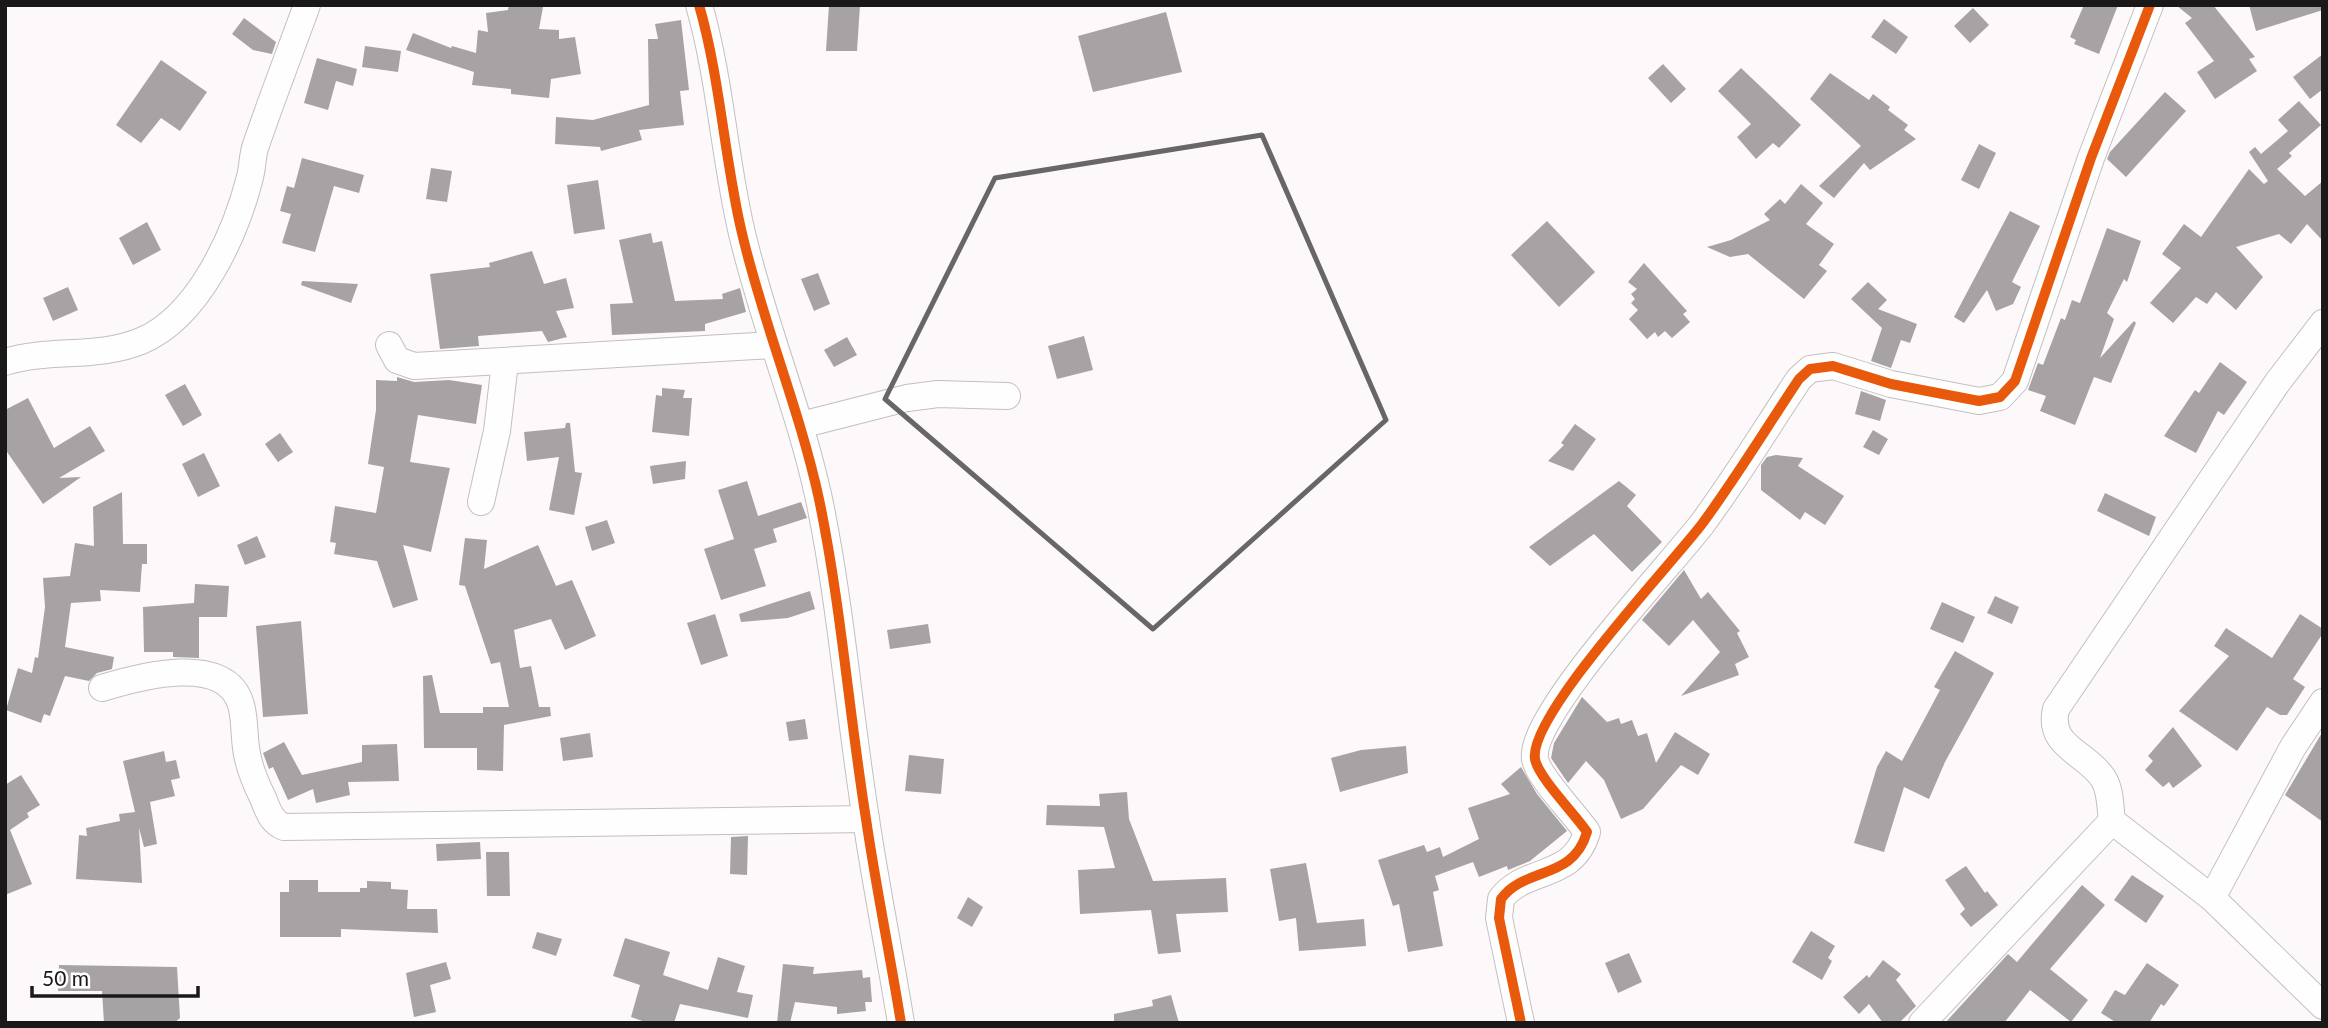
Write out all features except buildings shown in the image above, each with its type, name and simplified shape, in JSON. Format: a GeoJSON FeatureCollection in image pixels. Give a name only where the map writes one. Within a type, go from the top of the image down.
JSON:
{"type":"FeatureCollection","features":[{"type":"Feature","properties":{"kind":"street"},"geometry":{"type":"LineString","coordinates":[[5,362],[45,354],[74,355],[118,349],[144,340],[189,305],[205,285],[241,206],[254,149],[307,5]]}},
{"type":"Feature","properties":{"kind":"street"},"geometry":{"type":"LineString","coordinates":[[699,5],[712,58],[741,230],[774,345],[802,425],[833,575],[866,819],[901,1023]]}},
{"type":"Feature","properties":{"kind":"street"},"geometry":{"type":"LineString","coordinates":[[1521,1023],[1499,918],[1501,900],[1516,887],[1570,862],[1582,849],[1587,832],[1572,809],[1541,776],[1535,760],[1536,743],[1547,720],[1603,641],[1649,591],[1703,522],[1799,379],[1810,369],[1833,366],[1891,384],[1979,401],[2000,397],[2008,391],[2015,381],[2091,158],[2150,5]]}},
{"type":"Feature","properties":{"kind":"street"},"geometry":{"type":"LineString","coordinates":[[2323,323],[2277,383],[2056,709],[2055,731],[2062,742],[2098,771],[2105,781],[2112,821],[2213,898],[2323,1006]]}},
{"type":"Feature","properties":{"kind":"street"},"geometry":{"type":"LineString","coordinates":[[389,345],[397,360],[407,365],[505,362],[774,345]]}},
{"type":"Feature","properties":{"kind":"street"},"geometry":{"type":"LineString","coordinates":[[481,502],[497,431],[505,362]]}},
{"type":"Feature","properties":{"kind":"street"},"geometry":{"type":"LineString","coordinates":[[802,425],[907,398],[938,394],[1007,396]]}},
{"type":"Feature","properties":{"kind":"street"},"geometry":{"type":"LineString","coordinates":[[102,688],[139,676],[165,672],[199,675],[227,683],[242,707],[246,750],[258,788],[273,821],[284,827],[866,819]]}},
{"type":"Feature","properties":{"kind":"street"},"geometry":{"type":"LineString","coordinates":[[2213,898],[2292,747],[2323,702]]}},
{"type":"Feature","properties":{"kind":"street"},"geometry":{"type":"LineString","coordinates":[[1922,1023],[2112,821]]}},
{"type":"Feature","properties":{"kind":"highlighted area"},"geometry":{"type":"Polygon","coordinates":[[[1262,135],[1386,420],[1153,629],[885,399],[995,178],[1262,135]]]}},
{"type":"Feature","properties":{"kind":"cycle path"},"geometry":{"type":"LineString","coordinates":[[699,5],[712,60],[741,229],[811,465],[827,539],[860,779],[901,1023]]}},
{"type":"Feature","properties":{"kind":"cycle path"},"geometry":{"type":"LineString","coordinates":[[1521,1023],[1499,918],[1501,899],[1511,889],[1571,858],[1580,848],[1587,832],[1550,785],[1535,759],[1539,738],[1554,710],[1604,641],[1702,524],[1799,379],[1810,369],[1833,366],[1891,384],[1979,401],[2000,397],[2015,381],[2091,158],[2150,5]]}}]}
